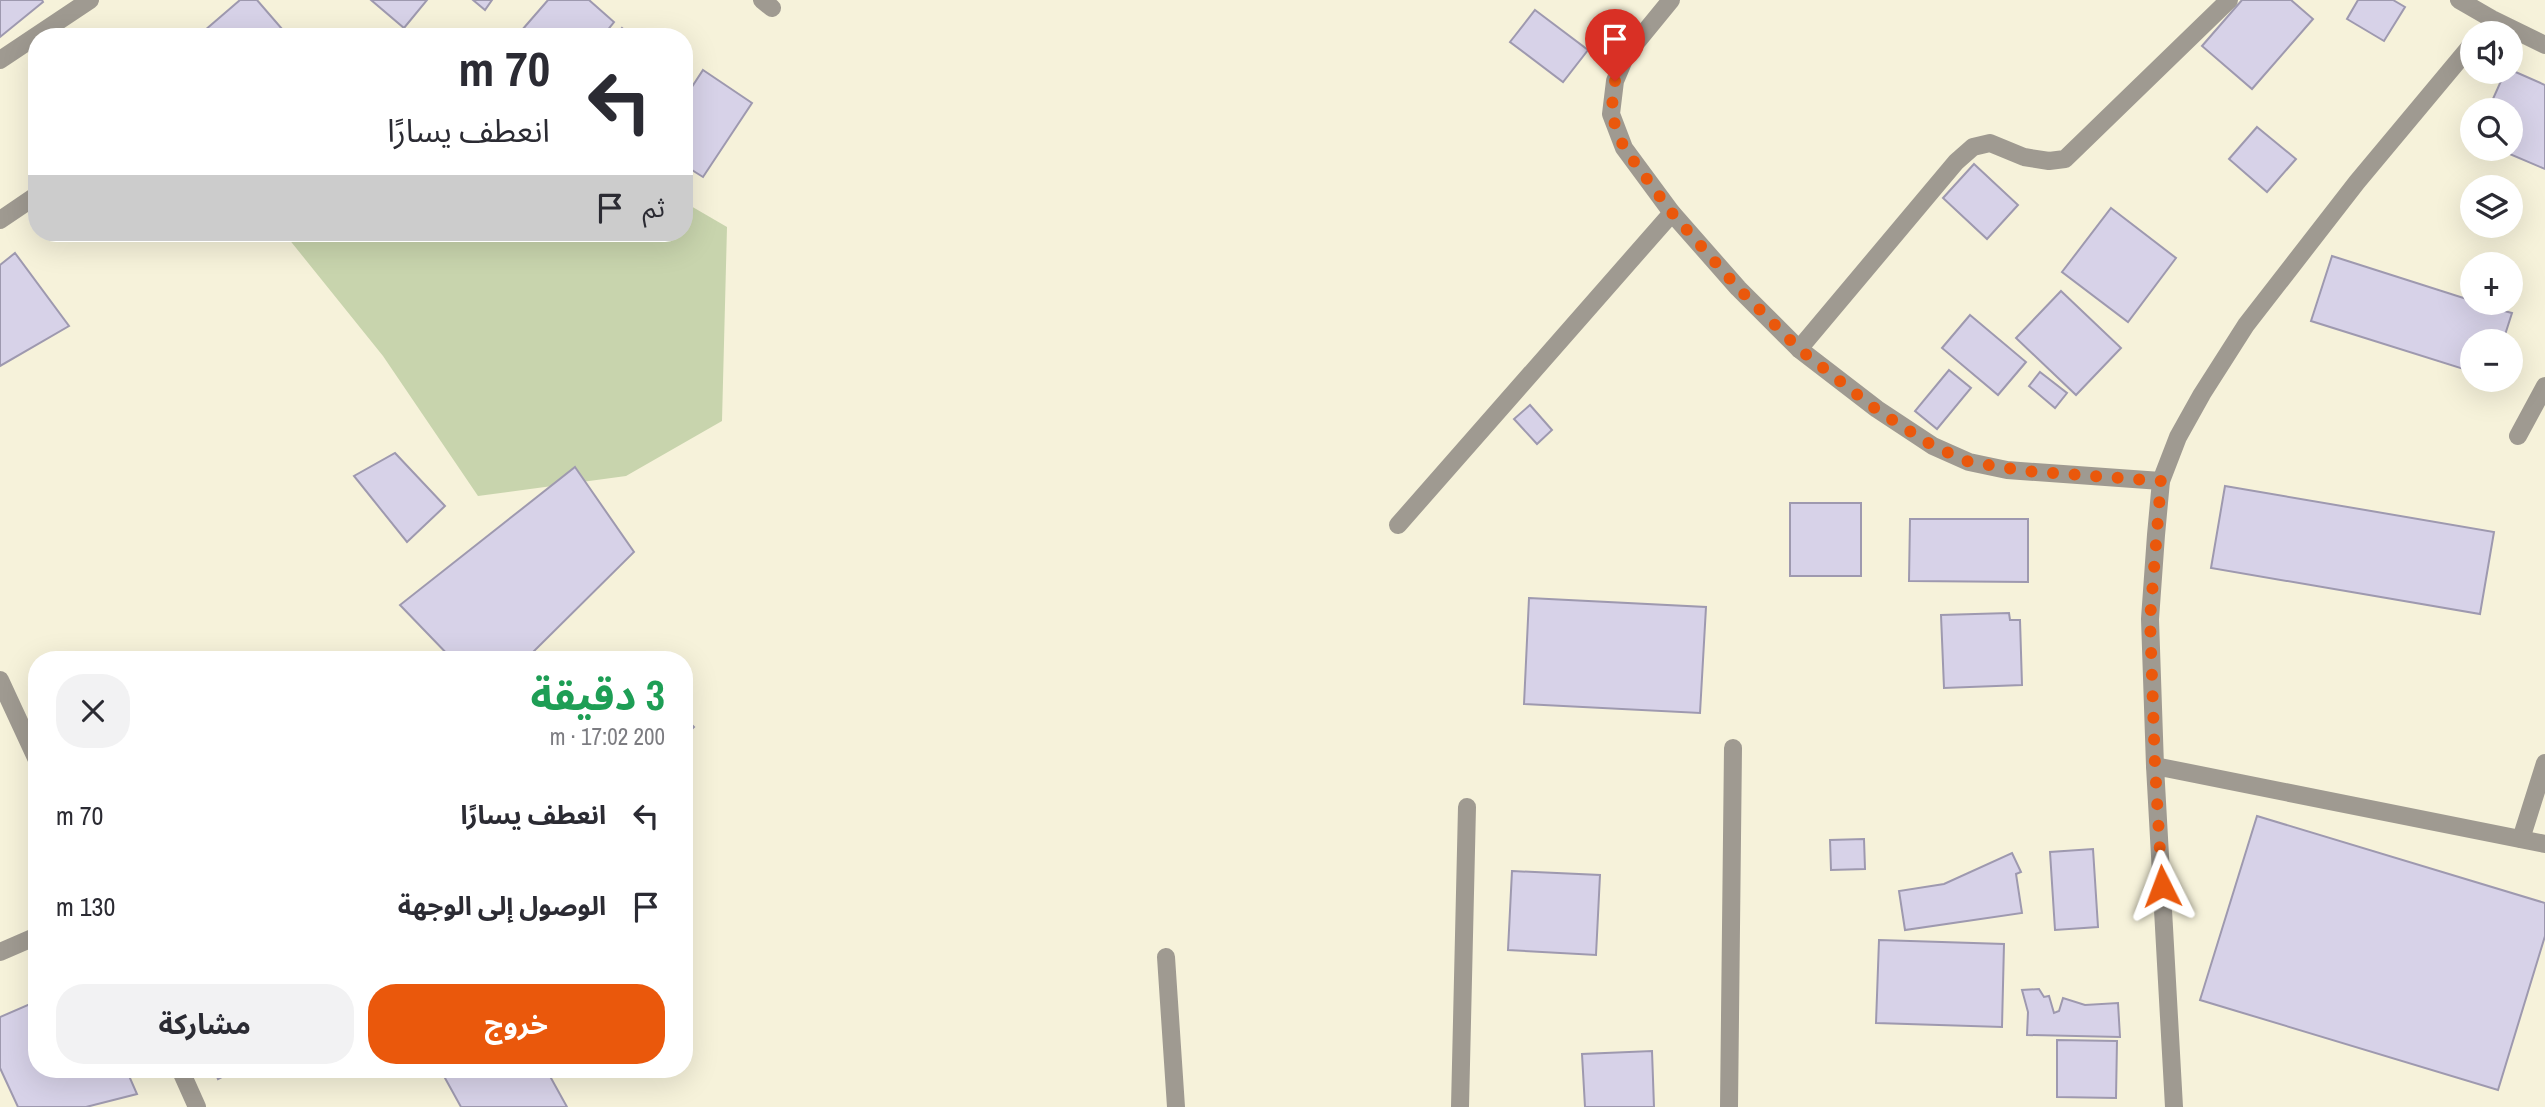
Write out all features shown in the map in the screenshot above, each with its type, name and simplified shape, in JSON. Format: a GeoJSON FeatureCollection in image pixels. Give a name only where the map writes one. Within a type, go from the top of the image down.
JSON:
{"type":"FeatureCollection","features":[{"type":"Feature","properties":{"kind":"street"},"geometry":{"type":"LineString","coordinates":[[48,28],[90,0]]}},
{"type":"Feature","properties":{"kind":"street"},"geometry":{"type":"LineString","coordinates":[[1671,0],[1626,55],[1615,81],[1611,114],[1624,148],[1672,213],[1738,288],[1799,349],[1877,410],[1933,446],[1969,462],[2007,470],[2161,481]]}},
{"type":"Feature","properties":{"kind":"street"},"geometry":{"type":"LineString","coordinates":[[1799,349],[1956,162],[1973,147],[1990,143],[2024,157],[2049,161],[2066,159],[2229,0]]}},
{"type":"Feature","properties":{"kind":"street"},"geometry":{"type":"LineString","coordinates":[[2459,0],[2481,21]]}},
{"type":"Feature","properties":{"kind":"street"},"geometry":{"type":"LineString","coordinates":[[2523,38],[2545,45]]}},
{"type":"Feature","properties":{"kind":"street"},"geometry":{"type":"LineString","coordinates":[[0,60],[28,41]]}},
{"type":"Feature","properties":{"kind":"street"},"geometry":{"type":"LineString","coordinates":[[2174,1107],[2155,766],[2150,619],[2161,481],[2178,437],[2246,325],[2357,182],[2460,59]]}},
{"type":"Feature","properties":{"kind":"street"},"geometry":{"type":"LineString","coordinates":[[0,220],[28,201]]}},
{"type":"Feature","properties":{"kind":"street"},"geometry":{"type":"LineString","coordinates":[[1398,525],[1672,213]]}},
{"type":"Feature","properties":{"kind":"street"},"geometry":{"type":"LineString","coordinates":[[2518,436],[2545,386]]}},
{"type":"Feature","properties":{"kind":"street"},"geometry":{"type":"LineString","coordinates":[[0,680],[28,741]]}},
{"type":"Feature","properties":{"kind":"street"},"geometry":{"type":"LineString","coordinates":[[1729,1107],[1733,748]]}},
{"type":"Feature","properties":{"kind":"street"},"geometry":{"type":"LineString","coordinates":[[2521,839],[2545,763]]}},
{"type":"Feature","properties":{"kind":"street"},"geometry":{"type":"LineString","coordinates":[[2155,766],[2545,844]]}},
{"type":"Feature","properties":{"kind":"street"},"geometry":{"type":"LineString","coordinates":[[1460,1107],[1467,807]]}},
{"type":"Feature","properties":{"kind":"street"},"geometry":{"type":"LineString","coordinates":[[0,952],[28,940]]}},
{"type":"Feature","properties":{"kind":"street"},"geometry":{"type":"LineString","coordinates":[[1166,957],[1176,1107]]}},
{"type":"Feature","properties":{"kind":"street"},"geometry":{"type":"LineString","coordinates":[[184,1078],[197,1107]]}},
{"type":"Feature","properties":{"kind":"green space"},"geometry":{"type":"Polygon","coordinates":[[[693,207],[727,227],[722,421],[626,476],[478,496],[383,356],[291,242],[693,242],[693,207]]]}},
{"type":"Feature","properties":{"kind":"building"},"geometry":{"type":"Polygon","coordinates":[[[0,0],[42,0],[43,2],[0,37],[0,0]]]}},
{"type":"Feature","properties":{"kind":"building"},"geometry":{"type":"Polygon","coordinates":[[[240,0],[257,0],[281,28],[207,28],[240,0]]]}},
{"type":"Feature","properties":{"kind":"building"},"geometry":{"type":"Polygon","coordinates":[[[371,0],[427,0],[404,28],[371,0]]]}},
{"type":"Feature","properties":{"kind":"building"},"geometry":{"type":"Polygon","coordinates":[[[473,0],[492,0],[485,10],[473,0]]]}},
{"type":"Feature","properties":{"kind":"building"},"geometry":{"type":"Polygon","coordinates":[[[548,0],[589,0],[614,22],[609,28],[524,28],[548,0]]]}},
{"type":"Feature","properties":{"kind":"building"},"geometry":{"type":"Polygon","coordinates":[[[2242,0],[2291,0],[2313,19],[2252,89],[2202,46],[2242,0]]]}},
{"type":"Feature","properties":{"kind":"building"},"geometry":{"type":"Polygon","coordinates":[[[2358,0],[2393,0],[2405,7],[2384,41],[2347,19],[2358,0]]]}},
{"type":"Feature","properties":{"kind":"building"},"geometry":{"type":"Polygon","coordinates":[[[1535,10],[1588,50],[1563,82],[1510,42],[1535,10]]]}},
{"type":"Feature","properties":{"kind":"building"},"geometry":{"type":"Polygon","coordinates":[[[703,70],[752,103],[703,177],[693,171],[693,85],[703,70]]]}},
{"type":"Feature","properties":{"kind":"building"},"geometry":{"type":"Polygon","coordinates":[[[2523,75],[2545,85],[2545,169],[2523,160],[2523,98],[2493,98],[2500,84],[2523,84],[2523,75]]]}},
{"type":"Feature","properties":{"kind":"building"},"geometry":{"type":"Polygon","coordinates":[[[2257,127],[2296,159],[2267,192],[2229,159],[2257,127]]]}},
{"type":"Feature","properties":{"kind":"building"},"geometry":{"type":"Polygon","coordinates":[[[1974,164],[2018,205],[1987,239],[1943,198],[1974,164]]]}},
{"type":"Feature","properties":{"kind":"building"},"geometry":{"type":"Polygon","coordinates":[[[2111,208],[2176,258],[2128,322],[2062,272],[2111,208]]]}},
{"type":"Feature","properties":{"kind":"building"},"geometry":{"type":"Polygon","coordinates":[[[15,253],[69,326],[0,366],[0,265],[15,253]]]}},
{"type":"Feature","properties":{"kind":"building"},"geometry":{"type":"Polygon","coordinates":[[[2332,256],[2460,297],[2460,315],[2511,315],[2507,329],[2460,329],[2460,368],[2311,321],[2332,256]]]}},
{"type":"Feature","properties":{"kind":"building"},"geometry":{"type":"Polygon","coordinates":[[[2061,291],[2121,348],[2076,395],[2016,338],[2061,291]]]}},
{"type":"Feature","properties":{"kind":"building"},"geometry":{"type":"Polygon","coordinates":[[[1970,315],[2026,362],[1998,395],[1942,348],[1970,315]]]}},
{"type":"Feature","properties":{"kind":"building"},"geometry":{"type":"Polygon","coordinates":[[[1949,370],[1971,388],[1937,429],[1915,411],[1949,370]]]}},
{"type":"Feature","properties":{"kind":"building"},"geometry":{"type":"Polygon","coordinates":[[[2040,372],[2067,393],[2055,408],[2029,386],[2040,372]]]}},
{"type":"Feature","properties":{"kind":"building"},"geometry":{"type":"Polygon","coordinates":[[[1530,405],[1552,430],[1537,444],[1514,419],[1530,405]]]}},
{"type":"Feature","properties":{"kind":"building"},"geometry":{"type":"Polygon","coordinates":[[[395,453],[445,506],[407,542],[354,476],[395,453]]]}},
{"type":"Feature","properties":{"kind":"building"},"geometry":{"type":"Polygon","coordinates":[[[575,467],[634,552],[534,651],[444,651],[400,605],[575,467]]]}},
{"type":"Feature","properties":{"kind":"building"},"geometry":{"type":"Polygon","coordinates":[[[2225,486],[2494,532],[2480,614],[2211,568],[2225,486]]]}},
{"type":"Feature","properties":{"kind":"building"},"geometry":{"type":"Polygon","coordinates":[[[1790,503],[1861,503],[1861,576],[1790,576],[1790,503]]]}},
{"type":"Feature","properties":{"kind":"building"},"geometry":{"type":"Polygon","coordinates":[[[1910,519],[2028,519],[2028,582],[1909,581],[1910,519]]]}},
{"type":"Feature","properties":{"kind":"building"},"geometry":{"type":"Polygon","coordinates":[[[1529,598],[1706,607],[1700,713],[1524,704],[1529,598]]]}},
{"type":"Feature","properties":{"kind":"building"},"geometry":{"type":"Polygon","coordinates":[[[2009,613],[2010,620],[2020,620],[2022,685],[1944,688],[1941,615],[2009,613]]]}},
{"type":"Feature","properties":{"kind":"building"},"geometry":{"type":"Polygon","coordinates":[[[2257,816],[2545,903],[2545,936],[2498,1090],[2200,1000],[2257,816]]]}},
{"type":"Feature","properties":{"kind":"building"},"geometry":{"type":"Polygon","coordinates":[[[1864,839],[1865,869],[1831,870],[1830,840],[1864,839]]]}},
{"type":"Feature","properties":{"kind":"building"},"geometry":{"type":"Polygon","coordinates":[[[2093,849],[2098,927],[2055,930],[2050,852],[2093,849]]]}},
{"type":"Feature","properties":{"kind":"building"},"geometry":{"type":"Polygon","coordinates":[[[2012,853],[2021,872],[2016,874],[2022,913],[1905,930],[1899,891],[1944,884],[2012,853]]]}},
{"type":"Feature","properties":{"kind":"building"},"geometry":{"type":"Polygon","coordinates":[[[1512,871],[1600,875],[1596,955],[1508,950],[1512,871]]]}},
{"type":"Feature","properties":{"kind":"building"},"geometry":{"type":"Polygon","coordinates":[[[1879,940],[2004,944],[2002,1027],[1876,1023],[1879,940]]]}},
{"type":"Feature","properties":{"kind":"building"},"geometry":{"type":"Polygon","coordinates":[[[2039,989],[2044,997],[2049,996],[2054,1013],[2059,1011],[2063,998],[2085,1005],[2118,1003],[2120,1037],[2027,1035],[2028,1012],[2022,990],[2039,989]]]}},
{"type":"Feature","properties":{"kind":"building"},"geometry":{"type":"Polygon","coordinates":[[[28,1005],[28,1078],[130,1078],[137,1094],[86,1107],[18,1107],[0,1068],[0,1017],[28,1005]]]}},
{"type":"Feature","properties":{"kind":"building"},"geometry":{"type":"Polygon","coordinates":[[[2057,1040],[2117,1041],[2116,1098],[2057,1097],[2057,1040]]]}},
{"type":"Feature","properties":{"kind":"building"},"geometry":{"type":"Polygon","coordinates":[[[1652,1051],[1654,1107],[1585,1107],[1582,1054],[1652,1051]]]}},
{"type":"Feature","properties":{"kind":"building"},"geometry":{"type":"Polygon","coordinates":[[[445,1078],[551,1078],[567,1107],[461,1107],[445,1078]]]}},
{"type":"Feature","properties":{"kind":"route"},"geometry":{"type":"LineString","coordinates":[[1615,81],[1611,114],[1624,148],[1672,213],[1738,288],[1799,349],[1877,410],[1933,446],[1969,462],[2007,470],[2161,481],[2150,619],[2162,886]]}}]}
